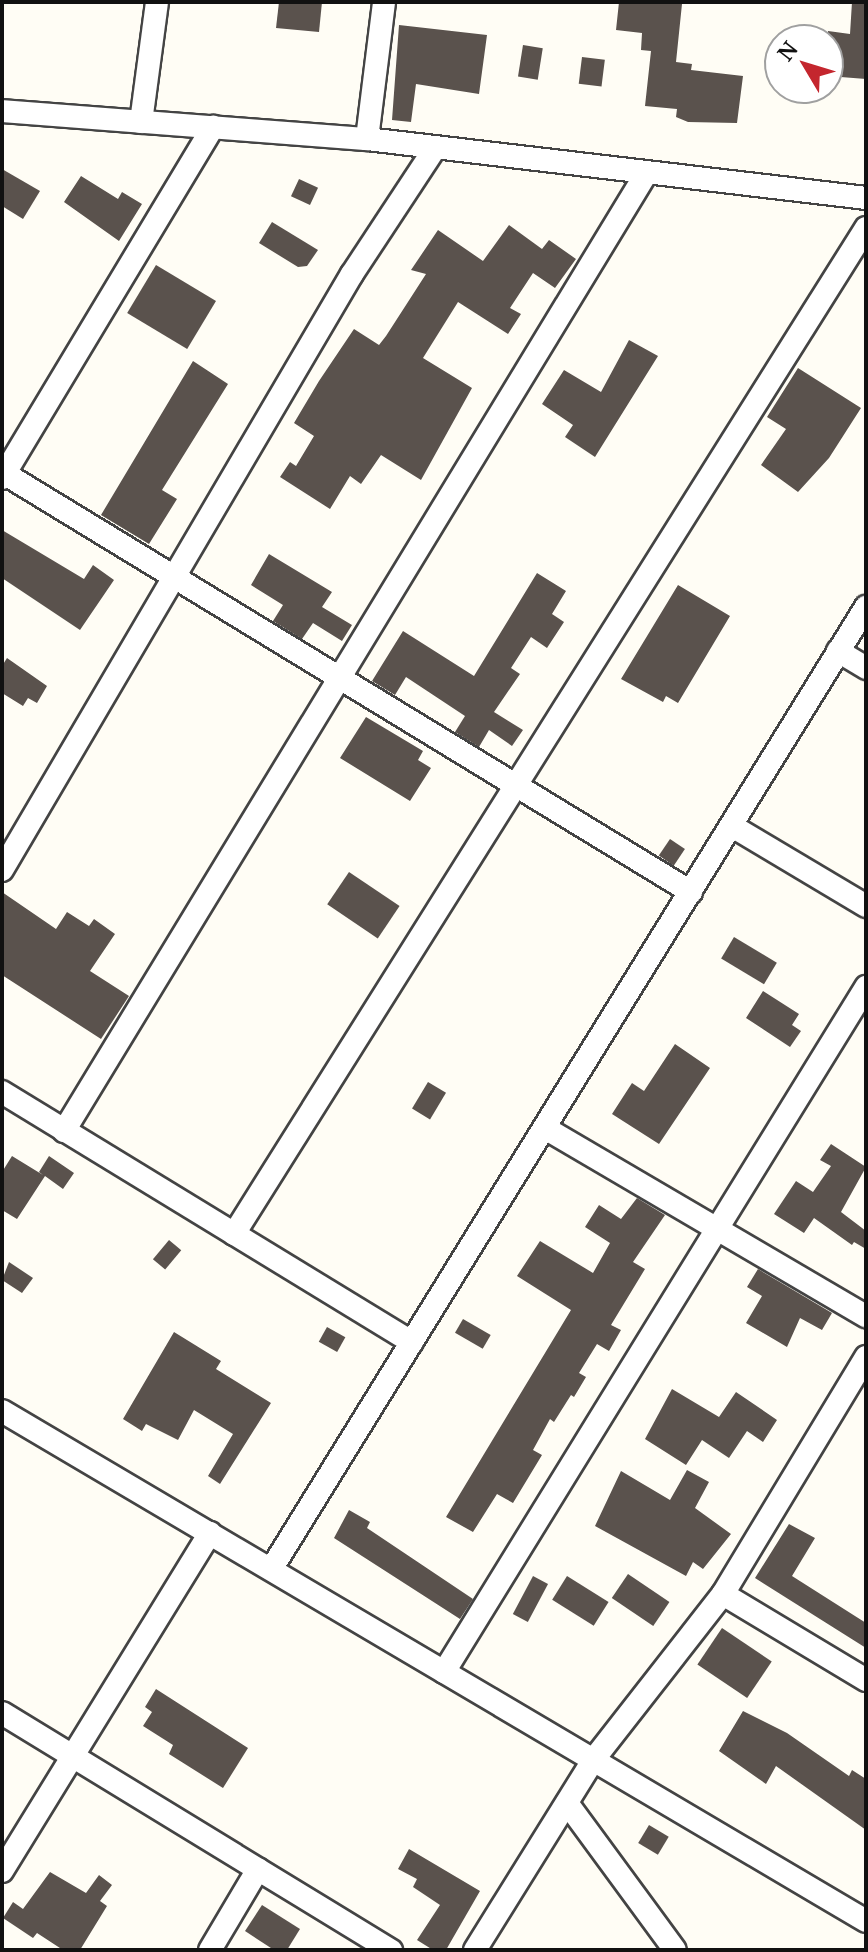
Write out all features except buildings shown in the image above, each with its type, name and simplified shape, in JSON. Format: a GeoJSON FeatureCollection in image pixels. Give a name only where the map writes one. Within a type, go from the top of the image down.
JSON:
{"type":"FeatureCollection","features":[{"type":"Feature","properties":{"kind":"street"},"geometry":{"type":"LineString","coordinates":[[141,122],[157,2]]}},
{"type":"Feature","properties":{"kind":"street"},"geometry":{"type":"LineString","coordinates":[[367,139],[384,2]]}},
{"type":"Feature","properties":{"kind":"street"},"geometry":{"type":"LineString","coordinates":[[2,111],[367,139],[866,198]]}},
{"type":"Feature","properties":{"kind":"street"},"geometry":{"type":"LineString","coordinates":[[213,127],[3,475],[691,892]]}},
{"type":"Feature","properties":{"kind":"street"},"geometry":{"type":"LineString","coordinates":[[2,870],[177,579],[352,274],[435,148]]}},
{"type":"Feature","properties":{"kind":"street"},"geometry":{"type":"LineString","coordinates":[[64,1131],[647,172]]}},
{"type":"Feature","properties":{"kind":"street"},"geometry":{"type":"LineString","coordinates":[[234,1234],[866,228]]}},
{"type":"Feature","properties":{"kind":"street"},"geometry":{"type":"LineString","coordinates":[[272,1568],[866,607]]}},
{"type":"Feature","properties":{"kind":"street"},"geometry":{"type":"LineString","coordinates":[[838,651],[866,668]]}},
{"type":"Feature","properties":{"kind":"street"},"geometry":{"type":"LineString","coordinates":[[732,826],[866,906]]}},
{"type":"Feature","properties":{"kind":"street"},"geometry":{"type":"LineString","coordinates":[[444,1672],[866,987]]}},
{"type":"Feature","properties":{"kind":"street"},"geometry":{"type":"LineString","coordinates":[[2,1092],[412,1342]]}},
{"type":"Feature","properties":{"kind":"street"},"geometry":{"type":"LineString","coordinates":[[545,1128],[866,1316]]}},
{"type":"Feature","properties":{"kind":"street"},"geometry":{"type":"LineString","coordinates":[[475,1950],[594,1759],[723,1594],[866,1357]]}},
{"type":"Feature","properties":{"kind":"street"},"geometry":{"type":"LineString","coordinates":[[2,1411],[866,1921]]}},
{"type":"Feature","properties":{"kind":"street"},"geometry":{"type":"LineString","coordinates":[[2,1871],[210,1533]]}},
{"type":"Feature","properties":{"kind":"street"},"geometry":{"type":"LineString","coordinates":[[723,1594],[866,1680]]}},
{"type":"Feature","properties":{"kind":"street"},"geometry":{"type":"LineString","coordinates":[[2,1713],[391,1950]]}},
{"type":"Feature","properties":{"kind":"street"},"geometry":{"type":"LineString","coordinates":[[567,1803],[675,1950]]}},
{"type":"Feature","properties":{"kind":"street"},"geometry":{"type":"LineString","coordinates":[[210,1950],[258,1869]]}}]}
